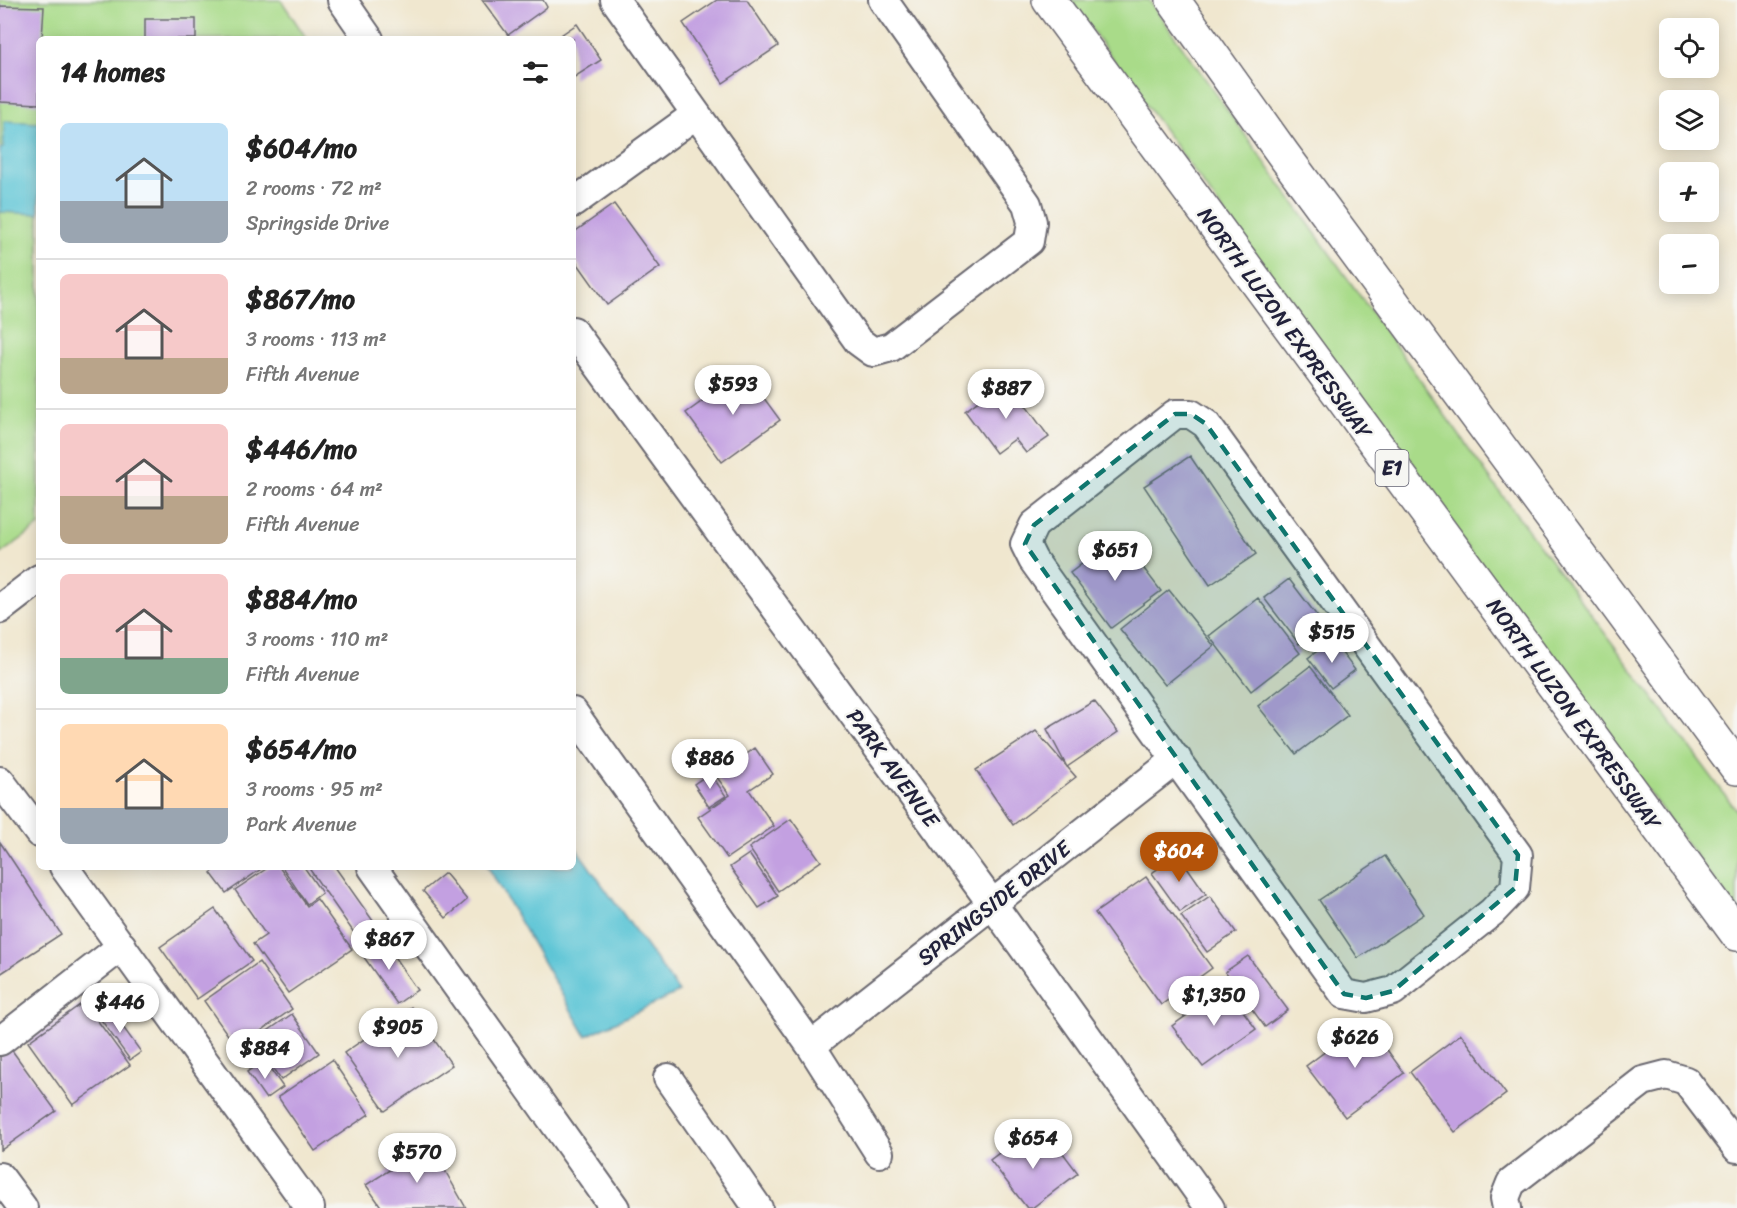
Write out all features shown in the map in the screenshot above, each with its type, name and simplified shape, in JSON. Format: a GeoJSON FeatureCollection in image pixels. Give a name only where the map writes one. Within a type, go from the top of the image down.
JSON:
{"type":"FeatureCollection","features":[{"type":"Feature","properties":{"kind":"highway","name":"NORTH LUZON EXPRESSWAY"},"geometry":{"type":"LineString","coordinates":[[1049,0],[1737,934]]}},
{"type":"Feature","properties":{"kind":"highway"},"geometry":{"type":"LineString","coordinates":[[1173,0],[1283,154],[1737,768]]}},
{"type":"Feature","properties":{"kind":"street"},"geometry":{"type":"LineString","coordinates":[[342,0],[367,36]]}},
{"type":"Feature","properties":{"kind":"street"},"geometry":{"type":"LineString","coordinates":[[615,0],[858,341],[873,352],[891,347],[1029,241],[1032,222],[1028,204],[883,0]]}},
{"type":"Feature","properties":{"kind":"street"},"geometry":{"type":"LineString","coordinates":[[576,202],[695,115]]}},
{"type":"Feature","properties":{"kind":"street","name":"PARK AVENUE"},"geometry":{"type":"LineString","coordinates":[[576,335],[993,905],[1210,1208]]}},
{"type":"Feature","properties":{"kind":"street"},"geometry":{"type":"LineString","coordinates":[[1175,414],[1191,414],[1206,424],[1518,855],[1515,888],[1492,912],[1393,991],[1366,998],[1344,994],[1177,759],[1033,560],[1025,544],[1034,525],[1043,517],[1175,414]]}},
{"type":"Feature","properties":{"kind":"street"},"geometry":{"type":"LineString","coordinates":[[0,609],[36,581]]}},
{"type":"Feature","properties":{"kind":"street"},"geometry":{"type":"LineString","coordinates":[[576,715],[811,1046],[879,1153]]}},
{"type":"Feature","properties":{"kind":"street","name":"SPRINGSIDE DRIVE"},"geometry":{"type":"LineString","coordinates":[[811,1046],[1177,759]]}},
{"type":"Feature","properties":{"kind":"street"},"geometry":{"type":"LineString","coordinates":[[0,781],[36,829]]}},
{"type":"Feature","properties":{"kind":"street"},"geometry":{"type":"LineString","coordinates":[[66,870],[310,1208]]}},
{"type":"Feature","properties":{"kind":"street"},"geometry":{"type":"LineString","coordinates":[[374,870],[605,1204]]}},
{"type":"Feature","properties":{"kind":"street"},"geometry":{"type":"LineString","coordinates":[[0,1041],[122,945]]}},
{"type":"Feature","properties":{"kind":"street"},"geometry":{"type":"LineString","coordinates":[[1507,1208],[1505,1198],[1511,1183],[1643,1081],[1666,1075],[1686,1081],[1737,1148]]}},
{"type":"Feature","properties":{"kind":"street"},"geometry":{"type":"LineString","coordinates":[[668,1078],[758,1208]]}},
{"type":"Feature","properties":{"kind":"street"},"geometry":{"type":"LineString","coordinates":[[0,1177],[22,1208]]}},
{"type":"Feature","properties":{"kind":"highlighted area"},"geometry":{"type":"Polygon","coordinates":[[[1175,414],[1191,414],[1206,424],[1518,855],[1515,888],[1393,991],[1366,998],[1344,994],[1025,544],[1034,525],[1175,414]]]}},
{"type":"Feature","properties":{"kind":"green space"},"geometry":{"type":"Polygon","coordinates":[[[0,0],[281,0],[305,36],[36,36],[36,528],[0,554],[0,0]]]}},
{"type":"Feature","properties":{"kind":"green space"},"geometry":{"type":"Polygon","coordinates":[[[1070,0],[1149,0],[1497,488],[1737,811],[1737,911],[1448,522],[1070,0]]]}},
{"type":"Feature","properties":{"kind":"water"},"geometry":{"type":"Polygon","coordinates":[[[4,121],[36,123],[36,214],[0,212],[0,149],[3,148],[4,121]]]}},
{"type":"Feature","properties":{"kind":"water"},"geometry":{"type":"Polygon","coordinates":[[[576,848],[679,992],[586,1036],[490,870],[576,870],[576,848]]]}},
{"type":"Feature","properties":{"kind":"building"},"geometry":{"type":"Polygon","coordinates":[[[482,0],[543,0],[547,7],[508,35],[482,0]]]}},
{"type":"Feature","properties":{"kind":"building"},"geometry":{"type":"Polygon","coordinates":[[[717,0],[747,0],[778,46],[723,83],[683,23],[717,0]]]}},
{"type":"Feature","properties":{"kind":"building"},"geometry":{"type":"Polygon","coordinates":[[[0,6],[44,7],[42,36],[36,36],[36,104],[0,102],[0,6]]]}},
{"type":"Feature","properties":{"kind":"building"},"geometry":{"type":"Polygon","coordinates":[[[145,19],[196,19],[196,36],[145,36],[145,19]]]}},
{"type":"Feature","properties":{"kind":"building"},"geometry":{"type":"Polygon","coordinates":[[[577,24],[601,60],[576,76],[576,36],[559,36],[577,24]]]}},
{"type":"Feature","properties":{"kind":"building"},"geometry":{"type":"Polygon","coordinates":[[[614,204],[660,267],[607,305],[576,261],[576,231],[614,204]]]}},
{"type":"Feature","properties":{"kind":"building"},"geometry":{"type":"Polygon","coordinates":[[[744,371],[780,420],[722,462],[686,413],[744,371]]]}},
{"type":"Feature","properties":{"kind":"building"},"geometry":{"type":"Polygon","coordinates":[[[1007,380],[1049,437],[1026,453],[1015,439],[996,453],[965,411],[1007,380]]]}},
{"type":"Feature","properties":{"kind":"building"},"geometry":{"type":"Polygon","coordinates":[[[1190,456],[1256,554],[1210,585],[1144,486],[1190,456]]]}},
{"type":"Feature","properties":{"kind":"building"},"geometry":{"type":"Polygon","coordinates":[[[1119,536],[1161,591],[1111,628],[1070,573],[1119,536]]]}},
{"type":"Feature","properties":{"kind":"building"},"geometry":{"type":"Polygon","coordinates":[[[1289,579],[1324,625],[1299,644],[1264,598],[1289,579]]]}},
{"type":"Feature","properties":{"kind":"building"},"geometry":{"type":"Polygon","coordinates":[[[1169,590],[1214,646],[1165,685],[1120,629],[1169,590]]]}},
{"type":"Feature","properties":{"kind":"building"},"geometry":{"type":"Polygon","coordinates":[[[1258,598],[1300,653],[1251,691],[1209,636],[1258,598]]]}},
{"type":"Feature","properties":{"kind":"building"},"geometry":{"type":"Polygon","coordinates":[[[1332,640],[1355,670],[1331,688],[1308,658],[1332,640]]]}},
{"type":"Feature","properties":{"kind":"building"},"geometry":{"type":"Polygon","coordinates":[[[1310,666],[1348,715],[1296,754],[1258,706],[1310,666]]]}},
{"type":"Feature","properties":{"kind":"building"},"geometry":{"type":"Polygon","coordinates":[[[1094,701],[1118,732],[1067,767],[1047,729],[1094,701]]]}},
{"type":"Feature","properties":{"kind":"building"},"geometry":{"type":"Polygon","coordinates":[[[1036,731],[1076,777],[1013,825],[976,770],[1036,731]]]}},
{"type":"Feature","properties":{"kind":"building"},"geometry":{"type":"Polygon","coordinates":[[[755,748],[773,774],[749,790],[774,826],[727,858],[698,817],[730,795],[716,776],[755,748]]]}},
{"type":"Feature","properties":{"kind":"building"},"geometry":{"type":"Polygon","coordinates":[[[710,773],[726,796],[709,807],[694,784],[710,773]]]}},
{"type":"Feature","properties":{"kind":"building"},"geometry":{"type":"Polygon","coordinates":[[[791,819],[821,861],[778,891],[749,848],[791,819]]]}},
{"type":"Feature","properties":{"kind":"building"},"geometry":{"type":"Polygon","coordinates":[[[0,842],[61,934],[0,974],[0,842]]]}},
{"type":"Feature","properties":{"kind":"building"},"geometry":{"type":"Polygon","coordinates":[[[749,854],[778,896],[759,908],[730,867],[749,854]]]}},
{"type":"Feature","properties":{"kind":"building"},"geometry":{"type":"Polygon","coordinates":[[[1178,854],[1206,894],[1180,912],[1152,873],[1178,854]]]}},
{"type":"Feature","properties":{"kind":"building"},"geometry":{"type":"Polygon","coordinates":[[[1385,856],[1424,914],[1358,958],[1319,900],[1385,856]]]}},
{"type":"Feature","properties":{"kind":"building"},"geometry":{"type":"Polygon","coordinates":[[[215,870],[260,870],[226,893],[211,873],[215,870]]]}},
{"type":"Feature","properties":{"kind":"building"},"geometry":{"type":"Polygon","coordinates":[[[265,870],[281,870],[307,906],[317,899],[352,949],[288,993],[253,944],[266,935],[235,890],[265,870]]]}},
{"type":"Feature","properties":{"kind":"building"},"geometry":{"type":"Polygon","coordinates":[[[284,870],[306,870],[322,893],[307,904],[284,870]]]}},
{"type":"Feature","properties":{"kind":"building"},"geometry":{"type":"Polygon","coordinates":[[[310,870],[337,870],[378,928],[359,940],[310,870]]]}},
{"type":"Feature","properties":{"kind":"building"},"geometry":{"type":"Polygon","coordinates":[[[445,873],[467,900],[446,918],[423,891],[445,873]]]}},
{"type":"Feature","properties":{"kind":"building"},"geometry":{"type":"Polygon","coordinates":[[[1146,877],[1212,968],[1161,1005],[1095,913],[1146,877]]]}},
{"type":"Feature","properties":{"kind":"building"},"geometry":{"type":"Polygon","coordinates":[[[1210,896],[1236,932],[1207,952],[1181,916],[1210,896]]]}},
{"type":"Feature","properties":{"kind":"building"},"geometry":{"type":"Polygon","coordinates":[[[215,909],[252,961],[197,999],[160,947],[215,909]]]}},
{"type":"Feature","properties":{"kind":"building"},"geometry":{"type":"Polygon","coordinates":[[[382,939],[417,990],[397,1004],[361,953],[382,939]]]}},
{"type":"Feature","properties":{"kind":"building"},"geometry":{"type":"Polygon","coordinates":[[[1248,956],[1288,1010],[1265,1027],[1225,972],[1248,956]]]}},
{"type":"Feature","properties":{"kind":"building"},"geometry":{"type":"Polygon","coordinates":[[[259,962],[292,1009],[237,1048],[204,1001],[259,962]]]}},
{"type":"Feature","properties":{"kind":"building"},"geometry":{"type":"Polygon","coordinates":[[[1226,987],[1256,1029],[1203,1067],[1172,1026],[1226,987]]]}},
{"type":"Feature","properties":{"kind":"building"},"geometry":{"type":"Polygon","coordinates":[[[84,1002],[130,1065],[73,1105],[28,1042],[84,1002]]]}},
{"type":"Feature","properties":{"kind":"building"},"geometry":{"type":"Polygon","coordinates":[[[411,1007],[452,1065],[385,1111],[344,1053],[411,1007]]]}},
{"type":"Feature","properties":{"kind":"building"},"geometry":{"type":"Polygon","coordinates":[[[110,1009],[141,1052],[130,1060],[99,1017],[110,1009]]]}},
{"type":"Feature","properties":{"kind":"building"},"geometry":{"type":"Polygon","coordinates":[[[292,1014],[319,1053],[281,1080],[265,1057],[250,1067],[239,1051],[292,1014]]]}},
{"type":"Feature","properties":{"kind":"building"},"geometry":{"type":"Polygon","coordinates":[[[1366,1021],[1404,1073],[1345,1117],[1306,1066],[1366,1021]]]}},
{"type":"Feature","properties":{"kind":"building"},"geometry":{"type":"Polygon","coordinates":[[[1461,1034],[1506,1094],[1455,1132],[1410,1072],[1461,1034]]]}},
{"type":"Feature","properties":{"kind":"building"},"geometry":{"type":"Polygon","coordinates":[[[11,1049],[56,1111],[1,1150],[0,1057],[11,1049]]]}},
{"type":"Feature","properties":{"kind":"building"},"geometry":{"type":"Polygon","coordinates":[[[264,1060],[283,1087],[266,1099],[247,1072],[264,1060]]]}},
{"type":"Feature","properties":{"kind":"building"},"geometry":{"type":"Polygon","coordinates":[[[332,1060],[369,1114],[315,1151],[278,1097],[332,1060]]]}},
{"type":"Feature","properties":{"kind":"building"},"geometry":{"type":"Polygon","coordinates":[[[1047,1123],[1056,1136],[1042,1147],[1032,1134],[1047,1123]]]}},
{"type":"Feature","properties":{"kind":"building"},"geometry":{"type":"Polygon","coordinates":[[[1023,1135],[1038,1154],[1054,1141],[1078,1173],[1032,1208],[1027,1208],[990,1160],[1023,1135]]]}},
{"type":"Feature","properties":{"kind":"building"},"geometry":{"type":"Polygon","coordinates":[[[430,1144],[466,1208],[382,1208],[366,1185],[430,1144]]]}}]}
